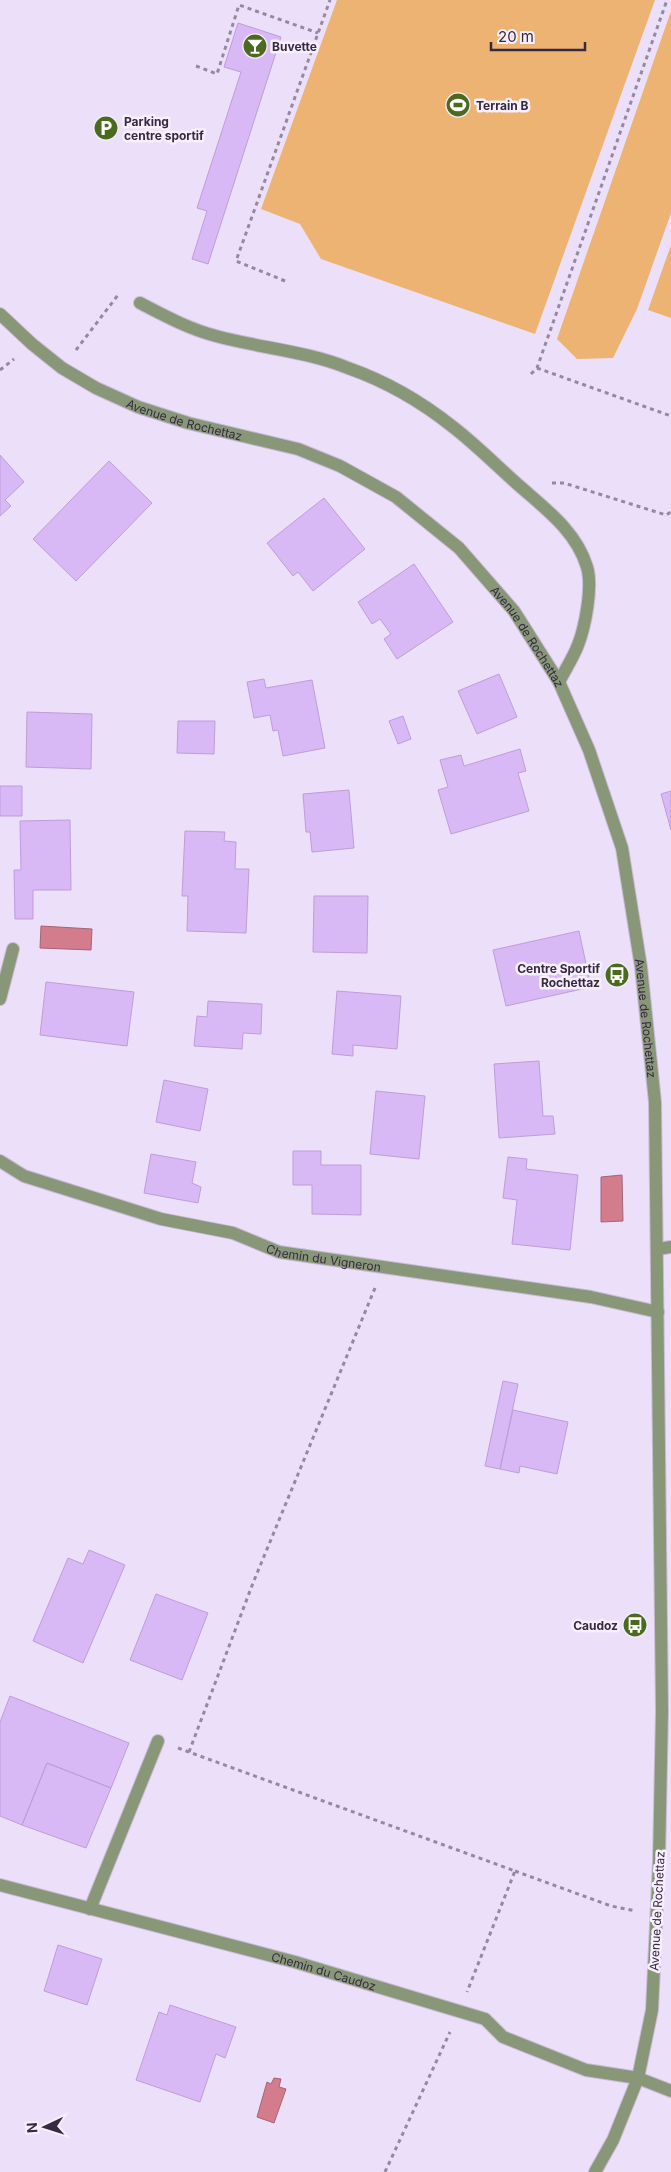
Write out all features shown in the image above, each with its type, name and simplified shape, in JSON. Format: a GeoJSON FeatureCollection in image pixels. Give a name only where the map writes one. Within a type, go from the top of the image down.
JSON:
{"type":"FeatureCollection","features":[{"type":"Feature","properties":{"kind":"street"},"geometry":{"type":"LineString","coordinates":[[140,303],[186,326],[216,336],[330,362],[349,368],[388,386],[426,407],[453,427],[522,488],[564,526],[579,547],[588,569],[588,592],[578,646],[559,682]]}},
{"type":"Feature","properties":{"kind":"street","name":"Avenue de Rochettaz"},"geometry":{"type":"LineString","coordinates":[[0,314],[62,368],[96,388],[138,407],[188,423],[298,449],[340,466],[396,497],[459,548],[514,611],[559,682],[589,750],[622,848],[640,967],[652,1068],[658,1249],[662,1711],[657,1915],[652,2010],[638,2078],[613,2140],[595,2172]]}},
{"type":"Feature","properties":{"kind":"street"},"geometry":{"type":"LineString","coordinates":[[0,999],[13,949]]}},
{"type":"Feature","properties":{"kind":"street","name":"Chemin du Vigneron"},"geometry":{"type":"LineString","coordinates":[[0,1161],[24,1176],[161,1219],[233,1234],[279,1252],[591,1297],[658,1312]]}},
{"type":"Feature","properties":{"kind":"street"},"geometry":{"type":"LineString","coordinates":[[658,1249],[671,1247]]}},
{"type":"Feature","properties":{"kind":"street"},"geometry":{"type":"LineString","coordinates":[[90,1909],[158,1741]]}},
{"type":"Feature","properties":{"kind":"street","name":"Chemin du Caudoz"},"geometry":{"type":"LineString","coordinates":[[0,1885],[295,1962],[485,2019],[503,2037],[586,2070],[638,2078],[671,2091]]}},
{"type":"Feature","properties":{"kind":"path"},"geometry":{"type":"LineString","coordinates":[[285,281],[236,261],[330,0]]}},
{"type":"Feature","properties":{"kind":"path"},"geometry":{"type":"LineString","coordinates":[[531,374],[537,368],[667,0]]}},
{"type":"Feature","properties":{"kind":"path"},"geometry":{"type":"LineString","coordinates":[[196,66],[217,74],[239,5],[318,33]]}},
{"type":"Feature","properties":{"kind":"path"},"geometry":{"type":"LineString","coordinates":[[74,352],[121,291]]}},
{"type":"Feature","properties":{"kind":"path"},"geometry":{"type":"LineString","coordinates":[[537,368],[671,416]]}},
{"type":"Feature","properties":{"kind":"path"},"geometry":{"type":"LineString","coordinates":[[522,488],[540,483],[564,483],[666,515],[671,512]]}},
{"type":"Feature","properties":{"kind":"path"},"geometry":{"type":"LineString","coordinates":[[189,1752],[253,1583],[384,1266]]}},
{"type":"Feature","properties":{"kind":"path"},"geometry":{"type":"LineString","coordinates":[[158,1741],[611,1906],[657,1915]]}},
{"type":"Feature","properties":{"kind":"path"},"geometry":{"type":"LineString","coordinates":[[385,2172],[458,2012],[515,1871]]}},
{"type":"Feature","properties":{"kind":"shaded area","name":"Terrain B"},"geometry":{"type":"Polygon","coordinates":[[[337,0],[655,0],[535,334],[321,259],[300,224],[261,209],[337,0]]]}},
{"type":"Feature","properties":{"kind":"shaded area"},"geometry":{"type":"Polygon","coordinates":[[[671,11],[671,213],[637,309],[613,358],[577,359],[557,339],[671,11]]]}},
{"type":"Feature","properties":{"kind":"shaded area"},"geometry":{"type":"Polygon","coordinates":[[[671,245],[671,318],[648,310],[671,245]]]}},
{"type":"Feature","properties":{"kind":"shaded area"},"geometry":{"type":"Polygon","coordinates":[[[41,926],[92,929],[91,950],[40,948],[41,926]]]}},
{"type":"Feature","properties":{"kind":"shaded area"},"geometry":{"type":"Polygon","coordinates":[[[622,1175],[623,1221],[601,1222],[601,1177],[622,1175]]]}},
{"type":"Feature","properties":{"kind":"shaded area"},"geometry":{"type":"Polygon","coordinates":[[[274,2078],[281,2079],[279,2087],[286,2089],[274,2123],[257,2117],[267,2082],[271,2084],[274,2078]]]}},
{"type":"Feature","properties":{"kind":"building"},"geometry":{"type":"Polygon","coordinates":[[[238,23],[281,37],[208,264],[192,259],[207,211],[197,208],[241,72],[224,67],[238,23]]]}},
{"type":"Feature","properties":{"kind":"building"},"geometry":{"type":"Polygon","coordinates":[[[0,455],[24,482],[5,500],[11,506],[0,516],[0,455]]]}},
{"type":"Feature","properties":{"kind":"building"},"geometry":{"type":"Polygon","coordinates":[[[109,461],[152,503],[76,581],[33,539],[109,461]]]}},
{"type":"Feature","properties":{"kind":"building"},"geometry":{"type":"Polygon","coordinates":[[[324,498],[365,549],[313,591],[298,572],[293,576],[267,543],[324,498]]]}},
{"type":"Feature","properties":{"kind":"building"},"geometry":{"type":"Polygon","coordinates":[[[414,564],[453,622],[397,659],[384,639],[391,634],[380,619],[372,624],[358,602],[414,564]]]}},
{"type":"Feature","properties":{"kind":"building"},"geometry":{"type":"Polygon","coordinates":[[[499,674],[517,717],[477,734],[458,691],[499,674]]]}},
{"type":"Feature","properties":{"kind":"building"},"geometry":{"type":"Polygon","coordinates":[[[264,679],[266,688],[312,680],[325,748],[283,756],[278,730],[273,731],[270,715],[254,718],[247,682],[264,679]]]}},
{"type":"Feature","properties":{"kind":"building"},"geometry":{"type":"Polygon","coordinates":[[[27,712],[92,714],[91,769],[26,767],[27,712]]]}},
{"type":"Feature","properties":{"kind":"building"},"geometry":{"type":"Polygon","coordinates":[[[403,716],[411,739],[398,744],[389,721],[403,716]]]}},
{"type":"Feature","properties":{"kind":"building"},"geometry":{"type":"Polygon","coordinates":[[[178,721],[215,721],[214,754],[177,753],[178,721]]]}},
{"type":"Feature","properties":{"kind":"building"},"geometry":{"type":"Polygon","coordinates":[[[520,749],[526,771],[518,773],[529,811],[451,834],[438,790],[448,787],[440,760],[461,755],[464,766],[520,749]]]}},
{"type":"Feature","properties":{"kind":"building"},"geometry":{"type":"Polygon","coordinates":[[[0,786],[22,786],[22,816],[0,816],[0,786]]]}},
{"type":"Feature","properties":{"kind":"building"},"geometry":{"type":"Polygon","coordinates":[[[349,790],[354,848],[312,852],[310,832],[306,832],[303,794],[349,790]]]}},
{"type":"Feature","properties":{"kind":"building"},"geometry":{"type":"Polygon","coordinates":[[[671,791],[671,830],[661,794],[671,791]]]}},
{"type":"Feature","properties":{"kind":"building"},"geometry":{"type":"Polygon","coordinates":[[[70,820],[71,890],[33,890],[33,919],[15,919],[14,870],[21,870],[20,821],[70,820]]]}},
{"type":"Feature","properties":{"kind":"building"},"geometry":{"type":"Polygon","coordinates":[[[185,831],[225,832],[224,841],[236,842],[235,869],[249,869],[246,933],[187,931],[188,896],[182,896],[185,831]]]}},
{"type":"Feature","properties":{"kind":"building"},"geometry":{"type":"Polygon","coordinates":[[[314,896],[368,896],[367,953],[313,952],[314,896]]]}},
{"type":"Feature","properties":{"kind":"building"},"geometry":{"type":"Polygon","coordinates":[[[579,931],[591,987],[506,1006],[493,950],[579,931]]]}},
{"type":"Feature","properties":{"kind":"building"},"geometry":{"type":"Polygon","coordinates":[[[46,982],[134,992],[127,1046],[40,1035],[46,982]]]}},
{"type":"Feature","properties":{"kind":"building"},"geometry":{"type":"Polygon","coordinates":[[[337,991],[401,996],[397,1049],[353,1045],[353,1056],[332,1054],[337,991]]]}},
{"type":"Feature","properties":{"kind":"building"},"geometry":{"type":"Polygon","coordinates":[[[208,1001],[262,1004],[261,1034],[243,1033],[242,1049],[194,1046],[197,1016],[207,1017],[208,1001]]]}},
{"type":"Feature","properties":{"kind":"building"},"geometry":{"type":"Polygon","coordinates":[[[539,1061],[543,1116],[553,1116],[555,1134],[499,1138],[494,1064],[539,1061]]]}},
{"type":"Feature","properties":{"kind":"building"},"geometry":{"type":"Polygon","coordinates":[[[164,1080],[208,1089],[200,1131],[156,1122],[164,1080]]]}},
{"type":"Feature","properties":{"kind":"building"},"geometry":{"type":"Polygon","coordinates":[[[376,1091],[425,1096],[419,1159],[370,1154],[376,1091]]]}},
{"type":"Feature","properties":{"kind":"building"},"geometry":{"type":"Polygon","coordinates":[[[293,1151],[321,1151],[321,1165],[361,1165],[361,1215],[312,1214],[312,1185],[293,1185],[293,1151]]]}},
{"type":"Feature","properties":{"kind":"building"},"geometry":{"type":"Polygon","coordinates":[[[151,1154],[196,1162],[192,1183],[201,1187],[198,1203],[144,1193],[151,1154]]]}},
{"type":"Feature","properties":{"kind":"building"},"geometry":{"type":"Polygon","coordinates":[[[508,1157],[527,1159],[526,1169],[578,1175],[570,1250],[512,1244],[517,1200],[503,1198],[508,1157]]]}},
{"type":"Feature","properties":{"kind":"building"},"geometry":{"type":"Polygon","coordinates":[[[503,1381],[518,1384],[500,1469],[485,1466],[503,1381]]]}},
{"type":"Feature","properties":{"kind":"building"},"geometry":{"type":"Polygon","coordinates":[[[513,1410],[568,1422],[557,1474],[520,1466],[519,1473],[500,1469],[513,1410]]]}},
{"type":"Feature","properties":{"kind":"building"},"geometry":{"type":"Polygon","coordinates":[[[89,1550],[125,1565],[83,1663],[33,1641],[68,1558],[83,1564],[89,1550]]]}},
{"type":"Feature","properties":{"kind":"building"},"geometry":{"type":"Polygon","coordinates":[[[156,1594],[208,1613],[182,1680],[130,1660],[156,1594]]]}},
{"type":"Feature","properties":{"kind":"building"},"geometry":{"type":"Polygon","coordinates":[[[10,1696],[129,1743],[111,1788],[47,1763],[22,1825],[0,1816],[0,1722],[10,1696]]]}},
{"type":"Feature","properties":{"kind":"building"},"geometry":{"type":"Polygon","coordinates":[[[47,1763],[111,1788],[86,1848],[22,1825],[47,1763]]]}},
{"type":"Feature","properties":{"kind":"building"},"geometry":{"type":"Polygon","coordinates":[[[58,1945],[102,1959],[87,2005],[44,1991],[58,1945]]]}},
{"type":"Feature","properties":{"kind":"building"},"geometry":{"type":"Polygon","coordinates":[[[170,2005],[236,2027],[225,2058],[216,2054],[200,2102],[136,2080],[159,2012],[167,2015],[170,2005]]]}},
{"type":"Feature","properties":{"kind":"place","name":"Buvette"},"geometry":{"type":"Point","coordinates":[255,46]}},
{"type":"Feature","properties":{"kind":"place","name":"Terrain B"},"geometry":{"type":"Point","coordinates":[458,105]}},
{"type":"Feature","properties":{"kind":"place","name":"Parking centre sportif"},"geometry":{"type":"Point","coordinates":[106,128]}},
{"type":"Feature","properties":{"kind":"place","name":"Centre Sportif Rochettaz"},"geometry":{"type":"Point","coordinates":[617,975]}},
{"type":"Feature","properties":{"kind":"place","name":"Caudoz"},"geometry":{"type":"Point","coordinates":[635,1625]}}]}
